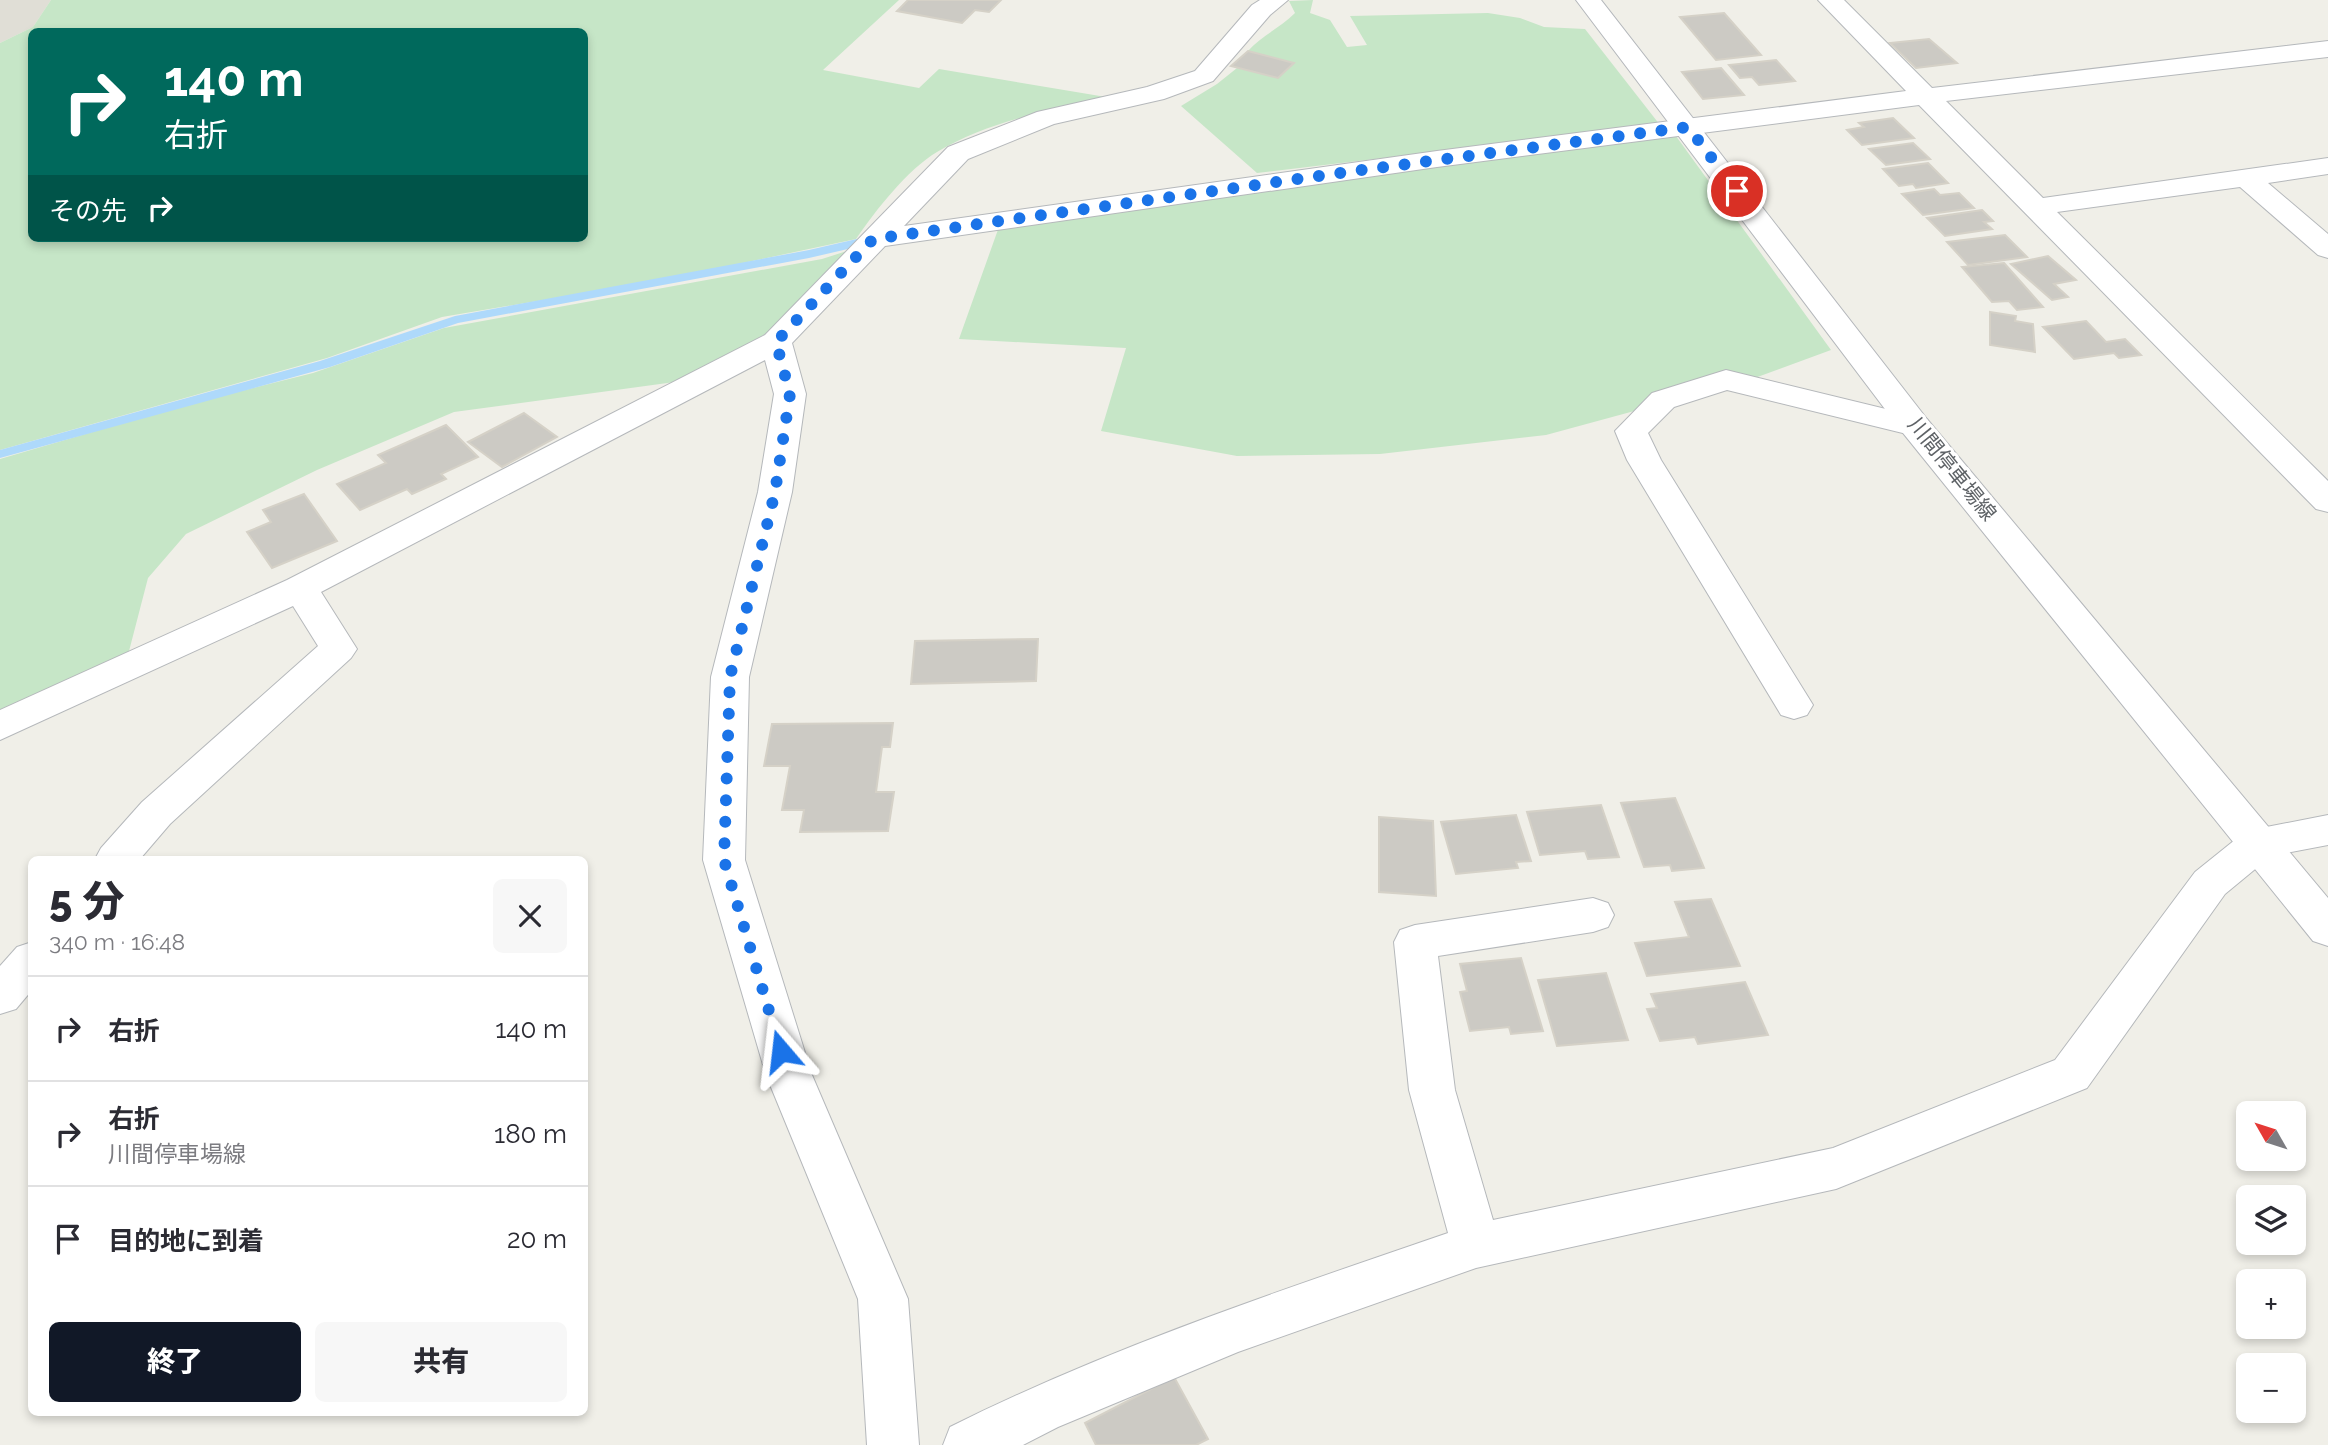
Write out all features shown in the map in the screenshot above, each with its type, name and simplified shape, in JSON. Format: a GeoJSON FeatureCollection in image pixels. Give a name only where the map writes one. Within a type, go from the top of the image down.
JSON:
{"type":"FeatureCollection","features":[{"type":"Feature","properties":{"kind":"street"},"geometry":{"type":"LineString","coordinates":[[0,726],[300,588],[776,342],[958,153],[1046,118],[1155,93],[1204,76],[1261,10],[1276,0]]}},
{"type":"Feature","properties":{"kind":"street","name":"川間停車場線"},"geometry":{"type":"LineString","coordinates":[[1588,0],[1915,426],[2260,842],[2328,929]]}},
{"type":"Feature","properties":{"kind":"street"},"geometry":{"type":"LineString","coordinates":[[1830,0],[2328,501]]}},
{"type":"Feature","properties":{"kind":"street"},"geometry":{"type":"LineString","coordinates":[[873,239],[1330,174],[1688,127],[2328,49]]}},
{"type":"Feature","properties":{"kind":"street"},"geometry":{"type":"LineString","coordinates":[[2036,207],[2328,166]]}},
{"type":"Feature","properties":{"kind":"street"},"geometry":{"type":"LineString","coordinates":[[2245,177],[2328,249]]}},
{"type":"Feature","properties":{"kind":"street"},"geometry":{"type":"LineString","coordinates":[[776,342],[790,394],[775,492],[730,677],[724,860],[789,1075],[883,1299],[893,1445]]}},
{"type":"Feature","properties":{"kind":"street"},"geometry":{"type":"LineString","coordinates":[[1794,705],[1644,460],[1631,431],[1663,400],[1726,380],[1915,426]]}},
{"type":"Feature","properties":{"kind":"street"},"geometry":{"type":"LineString","coordinates":[[119,856],[156,813],[338,649],[300,588]]}},
{"type":"Feature","properties":{"kind":"street"},"geometry":{"type":"LineString","coordinates":[[969,1445],[1040,1409],[1231,1331],[1475,1246],[1836,1168],[2071,1074],[2210,883],[2260,842],[2328,830]]}},
{"type":"Feature","properties":{"kind":"street"},"geometry":{"type":"LineString","coordinates":[[1475,1246],[1432,1090],[1415,942],[1593,915]]}},
{"type":"Feature","properties":{"kind":"street"},"geometry":{"type":"LineString","coordinates":[[0,996],[28,964]]}},
{"type":"Feature","properties":{"kind":"shaded area"},"geometry":{"type":"Polygon","coordinates":[[[0,0],[51,0],[33,27],[0,43],[0,0]]]}},
{"type":"Feature","properties":{"kind":"green space"},"geometry":{"type":"Polygon","coordinates":[[[51,0],[899,0],[823,70],[919,88],[939,69],[1106,97],[998,125],[937,152],[903,180],[856,239],[663,280],[442,317],[327,358],[0,450],[0,43],[28,29],[28,242],[588,242],[588,28],[31,28],[51,0]]]}},
{"type":"Feature","properties":{"kind":"green space"},"geometry":{"type":"Polygon","coordinates":[[[1313,0],[1310,13],[1330,20],[1347,47],[1367,45],[1350,16],[1488,13],[1520,18],[1544,27],[1585,29],[1660,125],[1257,173],[1181,106],[1237,68],[1278,78],[1293,63],[1248,51],[1295,13],[1289,1],[1313,0]]]}},
{"type":"Feature","properties":{"kind":"green space"},"geometry":{"type":"Polygon","coordinates":[[[1673,132],[1831,350],[1752,379],[1546,435],[1380,454],[1237,456],[1101,431],[1126,348],[959,339],[1000,224],[1673,132]]]}},
{"type":"Feature","properties":{"kind":"green space"},"geometry":{"type":"Polygon","coordinates":[[[850,250],[773,329],[719,363],[682,381],[454,412],[317,470],[186,534],[148,578],[128,655],[0,711],[0,459],[181,406],[313,373],[444,328],[822,259],[850,250]]]}},
{"type":"Feature","properties":{"kind":"building"},"geometry":{"type":"Polygon","coordinates":[[[908,0],[1001,0],[989,12],[975,10],[962,23],[897,11],[908,0]]]}},
{"type":"Feature","properties":{"kind":"building"},"geometry":{"type":"Polygon","coordinates":[[[1724,13],[1761,55],[1716,60],[1680,17],[1724,13]]]}},
{"type":"Feature","properties":{"kind":"building"},"geometry":{"type":"Polygon","coordinates":[[[1929,39],[1957,63],[1916,68],[1890,43],[1929,39]]]}},
{"type":"Feature","properties":{"kind":"building"},"geometry":{"type":"Polygon","coordinates":[[[1248,51],[1294,63],[1278,78],[1231,66],[1248,51]]]}},
{"type":"Feature","properties":{"kind":"building"},"geometry":{"type":"Polygon","coordinates":[[[1776,60],[1795,81],[1759,85],[1752,77],[1740,78],[1729,65],[1776,60]]]}},
{"type":"Feature","properties":{"kind":"building"},"geometry":{"type":"Polygon","coordinates":[[[1721,68],[1744,95],[1703,99],[1682,72],[1721,68]]]}},
{"type":"Feature","properties":{"kind":"building"},"geometry":{"type":"Polygon","coordinates":[[[1893,118],[1914,138],[1862,145],[1847,130],[1864,127],[1859,123],[1893,118]]]}},
{"type":"Feature","properties":{"kind":"building"},"geometry":{"type":"Polygon","coordinates":[[[1913,143],[1930,159],[1886,165],[1869,149],[1913,143]]]}},
{"type":"Feature","properties":{"kind":"building"},"geometry":{"type":"Polygon","coordinates":[[[1928,163],[1948,183],[1916,188],[1913,184],[1899,186],[1883,169],[1928,163]]]}},
{"type":"Feature","properties":{"kind":"building"},"geometry":{"type":"Polygon","coordinates":[[[1934,189],[1940,195],[1959,193],[1974,208],[1923,215],[1902,194],[1934,189]]]}},
{"type":"Feature","properties":{"kind":"building"},"geometry":{"type":"Polygon","coordinates":[[[1982,210],[1993,221],[1984,222],[1992,229],[1945,236],[1927,218],[1982,210]]]}},
{"type":"Feature","properties":{"kind":"building"},"geometry":{"type":"Polygon","coordinates":[[[2005,235],[2027,257],[1968,265],[1947,242],[2005,235]]]}},
{"type":"Feature","properties":{"kind":"building"},"geometry":{"type":"Polygon","coordinates":[[[2048,256],[2076,280],[2054,284],[2068,297],[2052,300],[2011,264],[2048,256]]]}},
{"type":"Feature","properties":{"kind":"building"},"geometry":{"type":"Polygon","coordinates":[[[2004,263],[2043,307],[2017,310],[2009,301],[1992,302],[1962,267],[2004,263]]]}},
{"type":"Feature","properties":{"kind":"building"},"geometry":{"type":"Polygon","coordinates":[[[1990,312],[2016,316],[2015,321],[2033,324],[2035,352],[1990,345],[1990,312]]]}},
{"type":"Feature","properties":{"kind":"building"},"geometry":{"type":"Polygon","coordinates":[[[2086,321],[2106,342],[2125,339],[2141,355],[2119,358],[2114,353],[2074,359],[2043,327],[2086,321]]]}},
{"type":"Feature","properties":{"kind":"building"},"geometry":{"type":"Polygon","coordinates":[[[524,413],[557,437],[502,467],[468,442],[524,413]]]}},
{"type":"Feature","properties":{"kind":"building"},"geometry":{"type":"Polygon","coordinates":[[[446,425],[478,457],[441,474],[446,479],[412,494],[407,489],[360,510],[337,484],[386,463],[378,455],[446,425]]]}},
{"type":"Feature","properties":{"kind":"building"},"geometry":{"type":"Polygon","coordinates":[[[304,494],[337,541],[272,568],[247,532],[271,522],[263,510],[304,494]]]}},
{"type":"Feature","properties":{"kind":"building"},"geometry":{"type":"Polygon","coordinates":[[[1038,639],[1036,681],[911,684],[915,641],[1038,639]]]}},
{"type":"Feature","properties":{"kind":"building"},"geometry":{"type":"Polygon","coordinates":[[[893,723],[890,747],[882,747],[876,792],[894,792],[888,831],[800,832],[804,810],[782,810],[790,766],[764,766],[772,724],[893,723]]]}},
{"type":"Feature","properties":{"kind":"building"},"geometry":{"type":"Polygon","coordinates":[[[1675,798],[1704,868],[1672,871],[1670,865],[1644,867],[1621,803],[1675,798]]]}},
{"type":"Feature","properties":{"kind":"building"},"geometry":{"type":"Polygon","coordinates":[[[1601,805],[1619,857],[1588,859],[1585,851],[1540,855],[1527,812],[1601,805]]]}},
{"type":"Feature","properties":{"kind":"building"},"geometry":{"type":"Polygon","coordinates":[[[1516,815],[1531,861],[1516,862],[1518,868],[1456,874],[1441,822],[1516,815]]]}},
{"type":"Feature","properties":{"kind":"building"},"geometry":{"type":"Polygon","coordinates":[[[1379,817],[1433,821],[1436,896],[1379,892],[1379,817]]]}},
{"type":"Feature","properties":{"kind":"building"},"geometry":{"type":"Polygon","coordinates":[[[1711,899],[1740,966],[1647,976],[1635,943],[1689,937],[1675,902],[1711,899]]]}},
{"type":"Feature","properties":{"kind":"building"},"geometry":{"type":"Polygon","coordinates":[[[1521,958],[1543,1031],[1511,1034],[1509,1027],[1470,1031],[1460,992],[1467,991],[1460,964],[1521,958]]]}},
{"type":"Feature","properties":{"kind":"building"},"geometry":{"type":"Polygon","coordinates":[[[1606,973],[1628,1040],[1557,1046],[1538,980],[1606,973]]]}},
{"type":"Feature","properties":{"kind":"building"},"geometry":{"type":"Polygon","coordinates":[[[1745,982],[1768,1035],[1698,1044],[1695,1037],[1660,1041],[1647,1009],[1657,1008],[1651,994],[1745,982]]]}},
{"type":"Feature","properties":{"kind":"building"},"geometry":{"type":"Polygon","coordinates":[[[1174,1377],[1208,1439],[1196,1445],[1096,1445],[1085,1423],[1174,1377]]]}},
{"type":"Feature","properties":{"kind":"waterway"},"geometry":{"type":"LineString","coordinates":[[0,454],[325,364],[455,320],[809,254],[874,239]]}},
{"type":"Feature","properties":{"kind":"route"},"geometry":{"type":"LineString","coordinates":[[781,1051],[724,860],[730,677],[775,492],[790,394],[776,342],[873,239],[1688,127],[1737,191]]}}]}
